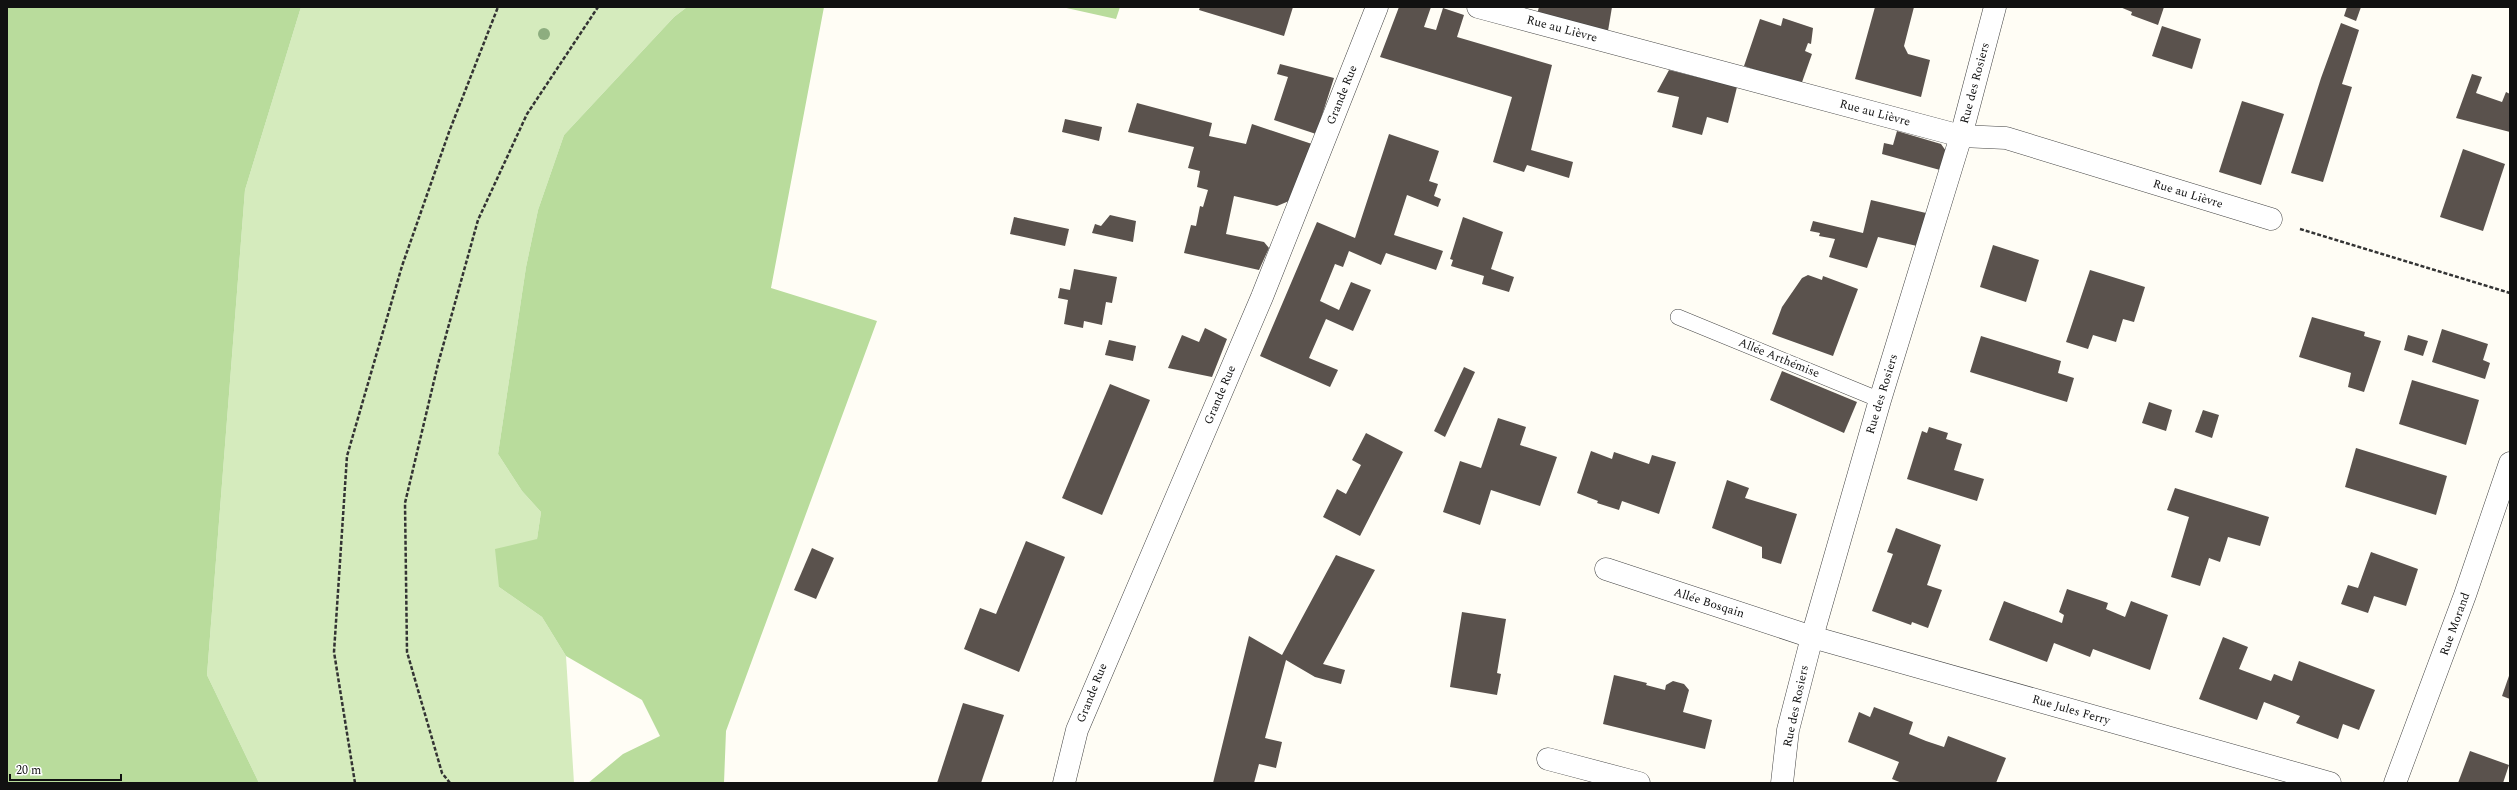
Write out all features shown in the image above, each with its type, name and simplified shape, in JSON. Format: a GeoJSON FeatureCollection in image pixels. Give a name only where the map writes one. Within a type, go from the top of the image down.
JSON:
{"type":"FeatureCollection","features":[{"type":"Feature","properties":{"kind":"street","name":"Grande Rue"},"geometry":{"type":"LineString","coordinates":[[1064,783],[1077,730],[1262,297],[1377,7]]}},
{"type":"Feature","properties":{"kind":"street","name":"Rue au Lièvre"},"geometry":{"type":"LineString","coordinates":[[1478,7],[1961,136],[2006,138],[2271,219]]}},
{"type":"Feature","properties":{"kind":"street","name":"Rue des Rosiers"},"geometry":{"type":"LineString","coordinates":[[1782,783],[1788,730],[1812,637],[1880,400],[1961,136],[1995,7]]}},
{"type":"Feature","properties":{"kind":"street","name":"Rue Morand"},"geometry":{"type":"LineString","coordinates":[[2395,783],[2465,595],[2510,463]]}},
{"type":"Feature","properties":{"kind":"street","name":"Allée Bosqain"},"geometry":{"type":"LineString","coordinates":[[1606,569],[1812,637]]}},
{"type":"Feature","properties":{"kind":"street","name":"Rue Jules Ferry"},"geometry":{"type":"LineString","coordinates":[[1812,637],[2330,783]]}},
{"type":"Feature","properties":{"kind":"street"},"geometry":{"type":"LineString","coordinates":[[1548,759],[1639,783]]}},
{"type":"Feature","properties":{"kind":"lane","name":"Allée Arthémise"},"geometry":{"type":"LineString","coordinates":[[1678,317],[1880,400]]}},
{"type":"Feature","properties":{"kind":"path"},"geometry":{"type":"LineString","coordinates":[[355,783],[334,652],[347,456],[402,266],[449,132],[498,7]]}},
{"type":"Feature","properties":{"kind":"path"},"geometry":{"type":"LineString","coordinates":[[450,783],[442,773],[407,652],[405,503],[438,364],[478,220],[527,114],[598,7]]}},
{"type":"Feature","properties":{"kind":"path"},"geometry":{"type":"LineString","coordinates":[[2271,219],[2510,293]]}},
{"type":"Feature","properties":{"kind":"green space"},"geometry":{"type":"Polygon","coordinates":[[[7,7],[301,7],[245,190],[207,675],[259,783],[7,783],[7,7]]]}},
{"type":"Feature","properties":{"kind":"green space"},"geometry":{"type":"Polygon","coordinates":[[[301,7],[687,7],[674,17],[564,135],[538,210],[526,267],[498,454],[522,491],[541,512],[537,539],[499,587],[542,617],[566,656],[574,783],[259,783],[207,675],[245,190],[301,7]]]}},
{"type":"Feature","properties":{"kind":"green space"},"geometry":{"type":"Polygon","coordinates":[[[687,7],[824,7],[771,288],[877,321],[726,731],[724,783],[588,783],[623,754],[660,736],[642,700],[566,656],[542,617],[499,587],[495,549],[537,539],[541,512],[522,491],[498,454],[526,267],[538,210],[564,135],[674,17],[687,7]]]}},
{"type":"Feature","properties":{"kind":"green space"},"geometry":{"type":"Polygon","coordinates":[[[1062,7],[1120,7],[1116,19],[1062,7]]]}},
{"type":"Feature","properties":{"kind":"building"},"geometry":{"type":"Polygon","coordinates":[[[1200,7],[1293,7],[1284,36],[1199,10],[1200,7]]]}},
{"type":"Feature","properties":{"kind":"building"},"geometry":{"type":"Polygon","coordinates":[[[1399,7],[1431,7],[1424,27],[1436,30],[1443,8],[1464,15],[1457,37],[1552,65],[1531,150],[1573,162],[1569,178],[1527,165],[1524,172],[1493,162],[1512,97],[1380,57],[1399,7]]]}},
{"type":"Feature","properties":{"kind":"building"},"geometry":{"type":"Polygon","coordinates":[[[1539,7],[1612,7],[1607,37],[1536,18],[1539,7]]]}},
{"type":"Feature","properties":{"kind":"building"},"geometry":{"type":"Polygon","coordinates":[[[1875,7],[1914,7],[1904,46],[1908,54],[1930,60],[1921,97],[1855,79],[1875,7]]]}},
{"type":"Feature","properties":{"kind":"building"},"geometry":{"type":"Polygon","coordinates":[[[2120,7],[2164,7],[2158,25],[2131,15],[2132,12],[2120,7]]]}},
{"type":"Feature","properties":{"kind":"building"},"geometry":{"type":"Polygon","coordinates":[[[2347,7],[2361,7],[2356,21],[2344,16],[2347,7]]]}},
{"type":"Feature","properties":{"kind":"building"},"geometry":{"type":"Polygon","coordinates":[[[1783,18],[1813,28],[1811,44],[1808,43],[1805,51],[1812,54],[1801,85],[1744,66],[1760,19],[1781,26],[1783,18]]]}},
{"type":"Feature","properties":{"kind":"building"},"geometry":{"type":"Polygon","coordinates":[[[2341,23],[2359,30],[2342,84],[2352,87],[2323,182],[2291,173],[2321,78],[2341,23]]]}},
{"type":"Feature","properties":{"kind":"building"},"geometry":{"type":"Polygon","coordinates":[[[2162,26],[2201,39],[2192,69],[2152,56],[2162,26]]]}},
{"type":"Feature","properties":{"kind":"building"},"geometry":{"type":"Polygon","coordinates":[[[1280,64],[1334,78],[1316,134],[1274,120],[1288,77],[1277,74],[1280,64]]]}},
{"type":"Feature","properties":{"kind":"building"},"geometry":{"type":"Polygon","coordinates":[[[1669,70],[1737,87],[1728,123],[1707,117],[1702,135],[1672,127],[1679,97],[1657,92],[1669,70]]]}},
{"type":"Feature","properties":{"kind":"building"},"geometry":{"type":"Polygon","coordinates":[[[2472,74],[2482,77],[2476,93],[2502,102],[2506,92],[2510,94],[2510,132],[2456,118],[2472,74]]]}},
{"type":"Feature","properties":{"kind":"building"},"geometry":{"type":"Polygon","coordinates":[[[2242,101],[2284,114],[2261,185],[2219,172],[2242,101]]]}},
{"type":"Feature","properties":{"kind":"building"},"geometry":{"type":"Polygon","coordinates":[[[1137,103],[1212,123],[1209,136],[1246,144],[1252,124],[1312,144],[1289,201],[1277,206],[1234,196],[1226,234],[1264,242],[1269,248],[1259,270],[1184,253],[1191,225],[1196,226],[1200,206],[1203,207],[1208,190],[1197,187],[1200,171],[1188,168],[1194,147],[1128,132],[1137,103]]]}},
{"type":"Feature","properties":{"kind":"building"},"geometry":{"type":"Polygon","coordinates":[[[1065,119],[1102,127],[1099,141],[1062,132],[1065,119]]]}},
{"type":"Feature","properties":{"kind":"building"},"geometry":{"type":"Polygon","coordinates":[[[1897,131],[1941,144],[1946,151],[1940,170],[1882,154],[1884,143],[1893,145],[1897,131]]]}},
{"type":"Feature","properties":{"kind":"building"},"geometry":{"type":"Polygon","coordinates":[[[1389,134],[1439,151],[1429,181],[1438,184],[1434,196],[1441,199],[1438,207],[1407,195],[1394,235],[1443,251],[1436,270],[1386,253],[1381,265],[1349,251],[1343,267],[1335,264],[1320,301],[1339,310],[1351,282],[1371,290],[1353,331],[1326,319],[1309,358],[1338,370],[1330,387],[1260,356],[1317,222],[1355,238],[1389,134]]]}},
{"type":"Feature","properties":{"kind":"building"},"geometry":{"type":"Polygon","coordinates":[[[2463,149],[2505,164],[2483,231],[2440,217],[2463,149]]]}},
{"type":"Feature","properties":{"kind":"building"},"geometry":{"type":"Polygon","coordinates":[[[1871,200],[1926,213],[1917,246],[1878,237],[1867,268],[1829,257],[1835,239],[1819,236],[1820,233],[1810,231],[1813,221],[1863,233],[1871,200]]]}},
{"type":"Feature","properties":{"kind":"building"},"geometry":{"type":"Polygon","coordinates":[[[1110,215],[1136,221],[1133,242],[1092,233],[1095,224],[1101,226],[1110,215]]]}},
{"type":"Feature","properties":{"kind":"building"},"geometry":{"type":"Polygon","coordinates":[[[1014,217],[1069,229],[1065,246],[1010,234],[1014,217]]]}},
{"type":"Feature","properties":{"kind":"building"},"geometry":{"type":"Polygon","coordinates":[[[1463,217],[1503,232],[1491,269],[1514,277],[1509,292],[1482,284],[1484,276],[1451,266],[1453,260],[1450,259],[1463,217]]]}},
{"type":"Feature","properties":{"kind":"building"},"geometry":{"type":"Polygon","coordinates":[[[1993,245],[2039,260],[2026,302],[1980,287],[1993,245]]]}},
{"type":"Feature","properties":{"kind":"building"},"geometry":{"type":"Polygon","coordinates":[[[1074,269],[1117,277],[1112,303],[1106,302],[1102,325],[1084,321],[1083,328],[1064,324],[1068,300],[1058,298],[1060,288],[1070,290],[1074,269]]]}},
{"type":"Feature","properties":{"kind":"building"},"geometry":{"type":"Polygon","coordinates":[[[2090,270],[2145,287],[2134,322],[2123,319],[2116,342],[2093,335],[2088,349],[2066,342],[2090,270]]]}},
{"type":"Feature","properties":{"kind":"building"},"geometry":{"type":"Polygon","coordinates":[[[1808,275],[1822,280],[1823,276],[1858,289],[1833,356],[1772,334],[1782,307],[1802,278],[1808,275]]]}},
{"type":"Feature","properties":{"kind":"building"},"geometry":{"type":"Polygon","coordinates":[[[2312,317],[2365,332],[2364,336],[2381,341],[2364,392],[2348,387],[2351,373],[2299,357],[2312,317]]]}},
{"type":"Feature","properties":{"kind":"building"},"geometry":{"type":"Polygon","coordinates":[[[1205,328],[1227,339],[1212,377],[1168,368],[1182,335],[1199,342],[1205,328]]]}},
{"type":"Feature","properties":{"kind":"building"},"geometry":{"type":"Polygon","coordinates":[[[2442,329],[2488,344],[2483,360],[2490,363],[2485,379],[2432,362],[2442,329]]]}},
{"type":"Feature","properties":{"kind":"building"},"geometry":{"type":"Polygon","coordinates":[[[2408,335],[2428,341],[2423,356],[2404,350],[2408,335]]]}},
{"type":"Feature","properties":{"kind":"building"},"geometry":{"type":"Polygon","coordinates":[[[1981,336],[2061,361],[2058,373],[2074,378],[2067,402],[1970,372],[1981,336]]]}},
{"type":"Feature","properties":{"kind":"building"},"geometry":{"type":"Polygon","coordinates":[[[1109,340],[1136,346],[1133,361],[1105,355],[1109,340]]]}},
{"type":"Feature","properties":{"kind":"building"},"geometry":{"type":"Polygon","coordinates":[[[1464,367],[1475,372],[1445,437],[1434,431],[1464,367]]]}},
{"type":"Feature","properties":{"kind":"building"},"geometry":{"type":"Polygon","coordinates":[[[1782,371],[1857,402],[1844,433],[1770,400],[1782,371]]]}},
{"type":"Feature","properties":{"kind":"building"},"geometry":{"type":"Polygon","coordinates":[[[2412,380],[2479,400],[2466,445],[2399,424],[2412,380]]]}},
{"type":"Feature","properties":{"kind":"building"},"geometry":{"type":"Polygon","coordinates":[[[1110,384],[1150,400],[1102,515],[1062,498],[1110,384]]]}},
{"type":"Feature","properties":{"kind":"building"},"geometry":{"type":"Polygon","coordinates":[[[2149,402],[2172,410],[2166,431],[2142,423],[2149,402]]]}},
{"type":"Feature","properties":{"kind":"building"},"geometry":{"type":"Polygon","coordinates":[[[2203,410],[2219,415],[2212,438],[2195,432],[2203,410]]]}},
{"type":"Feature","properties":{"kind":"building"},"geometry":{"type":"Polygon","coordinates":[[[1498,418],[1526,427],[1520,445],[1557,457],[1540,506],[1491,490],[1480,525],[1443,512],[1460,461],[1481,468],[1498,418]]]}},
{"type":"Feature","properties":{"kind":"building"},"geometry":{"type":"Polygon","coordinates":[[[1929,427],[1948,433],[1946,439],[1962,444],[1954,470],[1984,479],[1977,501],[1907,479],[1922,431],[1927,433],[1929,427]]]}},
{"type":"Feature","properties":{"kind":"building"},"geometry":{"type":"Polygon","coordinates":[[[1366,433],[1403,452],[1360,536],[1323,517],[1337,489],[1346,494],[1361,465],[1352,460],[1366,433]]]}},
{"type":"Feature","properties":{"kind":"building"},"geometry":{"type":"Polygon","coordinates":[[[2356,448],[2447,476],[2436,515],[2345,487],[2356,448]]]}},
{"type":"Feature","properties":{"kind":"building"},"geometry":{"type":"Polygon","coordinates":[[[1591,451],[1612,459],[1614,452],[1649,464],[1652,455],[1676,462],[1659,514],[1622,501],[1619,510],[1597,503],[1598,501],[1577,493],[1591,451]]]}},
{"type":"Feature","properties":{"kind":"building"},"geometry":{"type":"Polygon","coordinates":[[[1727,480],[1749,488],[1745,498],[1797,514],[1781,564],[1762,558],[1762,547],[1712,528],[1727,480]]]}},
{"type":"Feature","properties":{"kind":"building"},"geometry":{"type":"Polygon","coordinates":[[[2175,488],[2269,517],[2260,546],[2228,537],[2220,562],[2209,558],[2200,586],[2171,577],[2189,517],[2167,510],[2175,488]]]}},
{"type":"Feature","properties":{"kind":"building"},"geometry":{"type":"Polygon","coordinates":[[[1896,528],[1941,545],[1927,585],[1942,590],[1928,628],[1912,622],[1911,625],[1872,611],[1893,554],[1887,552],[1896,528]]]}},
{"type":"Feature","properties":{"kind":"building"},"geometry":{"type":"Polygon","coordinates":[[[1026,541],[1065,557],[1019,672],[964,649],[980,608],[996,614],[1026,541]]]}},
{"type":"Feature","properties":{"kind":"building"},"geometry":{"type":"Polygon","coordinates":[[[812,548],[834,558],[816,599],[794,590],[812,548]]]}},
{"type":"Feature","properties":{"kind":"building"},"geometry":{"type":"Polygon","coordinates":[[[2371,552],[2418,569],[2406,606],[2374,596],[2368,613],[2341,604],[2348,585],[2358,588],[2371,552]]]}},
{"type":"Feature","properties":{"kind":"building"},"geometry":{"type":"Polygon","coordinates":[[[1336,555],[1375,570],[1323,664],[1345,670],[1341,684],[1315,677],[1286,660],[1265,738],[1282,742],[1276,768],[1259,764],[1254,783],[1213,783],[1249,636],[1282,655],[1336,555]]]}},
{"type":"Feature","properties":{"kind":"building"},"geometry":{"type":"Polygon","coordinates":[[[2067,589],[2108,603],[2106,609],[2125,617],[2131,601],[2168,615],[2150,670],[2093,649],[2090,657],[2054,643],[2047,662],[1989,640],[2004,601],[2062,623],[2064,615],[2059,612],[2067,589]]]}},
{"type":"Feature","properties":{"kind":"building"},"geometry":{"type":"Polygon","coordinates":[[[1462,612],[1506,619],[1497,673],[1501,674],[1497,695],[1450,687],[1462,612]]]}},
{"type":"Feature","properties":{"kind":"building"},"geometry":{"type":"Polygon","coordinates":[[[2223,637],[2248,647],[2239,669],[2271,681],[2274,674],[2292,681],[2299,661],[2375,690],[2359,730],[2343,724],[2338,739],[2296,723],[2300,716],[2264,702],[2257,720],[2199,699],[2223,637]]]}},
{"type":"Feature","properties":{"kind":"building"},"geometry":{"type":"Polygon","coordinates":[[[2510,673],[2510,699],[2502,696],[2510,673]]]}},
{"type":"Feature","properties":{"kind":"building"},"geometry":{"type":"Polygon","coordinates":[[[1614,675],[1647,683],[1646,685],[1665,690],[1666,685],[1673,681],[1684,684],[1689,690],[1683,712],[1712,720],[1705,749],[1603,724],[1614,675]]]}},
{"type":"Feature","properties":{"kind":"building"},"geometry":{"type":"Polygon","coordinates":[[[963,703],[1004,715],[981,783],[937,783],[963,703]]]}},
{"type":"Feature","properties":{"kind":"building"},"geometry":{"type":"Polygon","coordinates":[[[1874,707],[1913,722],[1909,734],[1926,741],[1944,747],[1948,736],[2006,758],[1996,783],[1902,783],[1892,779],[1899,762],[1848,742],[1859,712],[1870,717],[1874,707]]]}},
{"type":"Feature","properties":{"kind":"building"},"geometry":{"type":"Polygon","coordinates":[[[2470,751],[2509,765],[2503,783],[2458,783],[2470,751]]]}}]}
